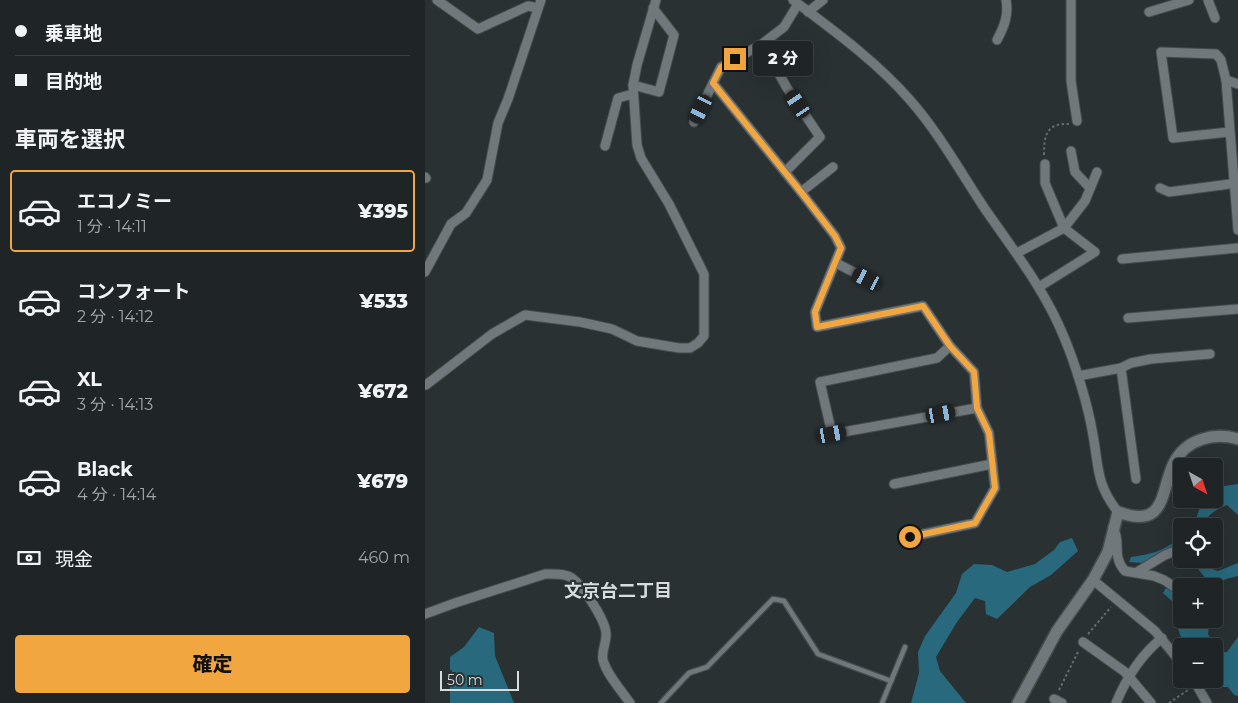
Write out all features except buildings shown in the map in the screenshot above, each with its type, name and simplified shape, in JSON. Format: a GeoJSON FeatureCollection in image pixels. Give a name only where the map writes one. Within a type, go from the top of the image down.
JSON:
{"type":"FeatureCollection","features":[{"type":"Feature","properties":{"kind":"street"},"geometry":{"type":"LineString","coordinates":[[425,272],[451,224],[467,213],[487,180],[498,123],[508,99],[539,4],[528,6],[478,29],[437,0]]}},
{"type":"Feature","properties":{"kind":"street"},"geometry":{"type":"LineString","coordinates":[[808,12],[823,0]]}},
{"type":"Feature","properties":{"kind":"street"},"geometry":{"type":"LineString","coordinates":[[997,40],[1006,20],[1008,10],[1006,0]]}},
{"type":"Feature","properties":{"kind":"street"},"geometry":{"type":"LineString","coordinates":[[1071,0],[1071,81],[1077,121]]}},
{"type":"Feature","properties":{"kind":"street"},"geometry":{"type":"LineString","coordinates":[[1149,12],[1189,0]]}},
{"type":"Feature","properties":{"kind":"street"},"geometry":{"type":"LineString","coordinates":[[1208,0],[1215,18]]}},
{"type":"Feature","properties":{"kind":"street"},"geometry":{"type":"LineString","coordinates":[[694,122],[721,67],[761,44],[784,27],[795,2],[853,45],[884,72],[911,101],[1017,252],[1039,287],[1065,338],[1078,376],[1093,434],[1097,471],[1102,488],[1118,512],[1137,517],[1148,514],[1156,509],[1162,501],[1174,464],[1189,446],[1207,436],[1229,436],[1238,439]]}},
{"type":"Feature","properties":{"kind":"street"},"geometry":{"type":"LineString","coordinates":[[426,385],[492,334],[525,315],[580,322],[612,329],[637,341],[679,348],[690,348],[698,344],[704,336],[704,274],[669,204],[641,158],[637,145],[633,90],[654,4]]}},
{"type":"Feature","properties":{"kind":"street"},"geometry":{"type":"LineString","coordinates":[[605,146],[618,98],[633,90],[659,92],[674,35],[654,4]]}},
{"type":"Feature","properties":{"kind":"street"},"geometry":{"type":"LineString","coordinates":[[761,44],[787,88],[821,137],[785,172]]}},
{"type":"Feature","properties":{"kind":"street"},"geometry":{"type":"LineString","coordinates":[[1229,132],[1173,138],[1161,52],[1216,54],[1221,60],[1227,80],[1229,132],[1236,183],[1238,230]]}},
{"type":"Feature","properties":{"kind":"street"},"geometry":{"type":"LineString","coordinates":[[1227,80],[1238,84]]}},
{"type":"Feature","properties":{"kind":"street"},"geometry":{"type":"LineString","coordinates":[[713,83],[801,192],[835,236],[841,248],[815,312],[817,327],[923,306],[950,346],[974,372],[977,408],[989,433],[995,488],[975,523],[910,537]]}},
{"type":"Feature","properties":{"kind":"street"},"geometry":{"type":"LineString","coordinates":[[1071,151],[1075,172],[1090,188]]}},
{"type":"Feature","properties":{"kind":"street"},"geometry":{"type":"LineString","coordinates":[[1039,287],[1095,252],[1064,228],[1045,183],[1045,164]]}},
{"type":"Feature","properties":{"kind":"street"},"geometry":{"type":"LineString","coordinates":[[801,192],[833,167]]}},
{"type":"Feature","properties":{"kind":"street"},"geometry":{"type":"LineString","coordinates":[[1017,252],[1064,228],[1085,201],[1097,172]]}},
{"type":"Feature","properties":{"kind":"street"},"geometry":{"type":"LineString","coordinates":[[1160,188],[1169,192],[1236,183]]}},
{"type":"Feature","properties":{"kind":"street"},"geometry":{"type":"LineString","coordinates":[[1121,259],[1238,248]]}},
{"type":"Feature","properties":{"kind":"street"},"geometry":{"type":"LineString","coordinates":[[836,263],[867,279]]}},
{"type":"Feature","properties":{"kind":"street"},"geometry":{"type":"LineString","coordinates":[[1129,318],[1238,309]]}},
{"type":"Feature","properties":{"kind":"street"},"geometry":{"type":"LineString","coordinates":[[950,346],[937,358],[820,382],[832,434],[977,408]]}},
{"type":"Feature","properties":{"kind":"street"},"geometry":{"type":"LineString","coordinates":[[1078,376],[1121,368],[1131,363],[1151,359],[1210,354]]}},
{"type":"Feature","properties":{"kind":"street"},"geometry":{"type":"LineString","coordinates":[[1121,368],[1136,479]]}},
{"type":"Feature","properties":{"kind":"street"},"geometry":{"type":"LineString","coordinates":[[894,484],[992,464]]}},
{"type":"Feature","properties":{"kind":"street"},"geometry":{"type":"LineString","coordinates":[[1018,703],[1057,631],[1093,580],[1108,552],[1118,512]]}},
{"type":"Feature","properties":{"kind":"street"},"geometry":{"type":"LineString","coordinates":[[1113,527],[1118,543],[1117,556],[1120,565],[1125,571],[1130,573],[1137,572],[1173,552]]}},
{"type":"Feature","properties":{"kind":"street"},"geometry":{"type":"LineString","coordinates":[[1137,572],[1164,580],[1173,586]]}},
{"type":"Feature","properties":{"kind":"street"},"geometry":{"type":"LineString","coordinates":[[425,614],[545,574],[569,576],[578,583],[604,624],[607,636],[603,659],[607,669],[630,703]]}},
{"type":"Feature","properties":{"kind":"street"},"geometry":{"type":"LineString","coordinates":[[1093,580],[1162,638],[1173,652]]}},
{"type":"Feature","properties":{"kind":"street"},"geometry":{"type":"LineString","coordinates":[[1116,703],[1129,677],[1162,638]]}},
{"type":"Feature","properties":{"kind":"street"},"geometry":{"type":"LineString","coordinates":[[1083,642],[1125,672],[1151,703]]}},
{"type":"Feature","properties":{"kind":"street"},"geometry":{"type":"LineString","coordinates":[[1198,688],[1207,703]]}},
{"type":"Feature","properties":{"kind":"lane"},"geometry":{"type":"LineString","coordinates":[[661,703],[689,673],[707,667],[773,599],[784,601],[818,654],[891,681]]}},
{"type":"Feature","properties":{"kind":"lane"},"geometry":{"type":"LineString","coordinates":[[882,703],[905,647]]}},
{"type":"Feature","properties":{"kind":"path"},"geometry":{"type":"LineString","coordinates":[[1045,164],[1044,138],[1049,131],[1054,126],[1073,124],[1077,121]]}},
{"type":"Feature","properties":{"kind":"path"},"geometry":{"type":"LineString","coordinates":[[1169,703],[1188,688]]}},
{"type":"Feature","properties":{"kind":"shaded area"},"geometry":{"type":"Polygon","coordinates":[[[1238,484],[1238,515],[1227,505],[1223,507],[1224,486],[1238,484]]]}},
{"type":"Feature","properties":{"kind":"shaded area"},"geometry":{"type":"Polygon","coordinates":[[[1200,508],[1221,508],[1207,518],[1197,518],[1200,508]]]}},
{"type":"Feature","properties":{"kind":"shaded area"},"geometry":{"type":"Polygon","coordinates":[[[1072,538],[1078,551],[1051,575],[1030,587],[997,619],[986,614],[985,601],[975,598],[957,622],[936,657],[940,671],[966,703],[911,703],[919,673],[918,652],[925,636],[956,593],[962,574],[974,564],[992,565],[1007,572],[1035,564],[1054,550],[1060,542],[1072,538]]]}},
{"type":"Feature","properties":{"kind":"shaded area"},"geometry":{"type":"Polygon","coordinates":[[[1173,543],[1173,550],[1142,563],[1129,562],[1131,557],[1145,555],[1173,543]]]}},
{"type":"Feature","properties":{"kind":"shaded area"},"geometry":{"type":"Polygon","coordinates":[[[1238,563],[1238,576],[1223,580],[1223,578],[1205,578],[1198,569],[1209,568],[1218,571],[1238,563]]]}},
{"type":"Feature","properties":{"kind":"shaded area"},"geometry":{"type":"Polygon","coordinates":[[[1166,588],[1173,591],[1173,602],[1163,593],[1166,588]]]}},
{"type":"Feature","properties":{"kind":"shaded area"},"geometry":{"type":"Polygon","coordinates":[[[479,627],[494,633],[495,656],[514,703],[450,703],[450,657],[464,647],[479,627]]]}},
{"type":"Feature","properties":{"kind":"shaded area"},"geometry":{"type":"Polygon","coordinates":[[[1179,628],[1209,628],[1208,634],[1210,638],[1182,638],[1179,628]]]}},
{"type":"Feature","properties":{"kind":"shaded area"},"geometry":{"type":"Polygon","coordinates":[[[1238,637],[1238,696],[1234,695],[1228,687],[1223,687],[1223,652],[1227,652],[1238,637]]]}},
{"type":"Feature","properties":{"kind":"district","name":"文京台二丁目"},"geometry":{"type":"Point","coordinates":[618,591]}},
{"type":"Feature","properties":{"kind":"route"},"geometry":{"type":"LineString","coordinates":[[735,59],[721,67],[713,83],[801,192],[835,236],[841,248],[815,312],[817,327],[923,306],[950,346],[974,372],[977,408],[989,433],[995,488],[975,523],[910,537]]}}]}
